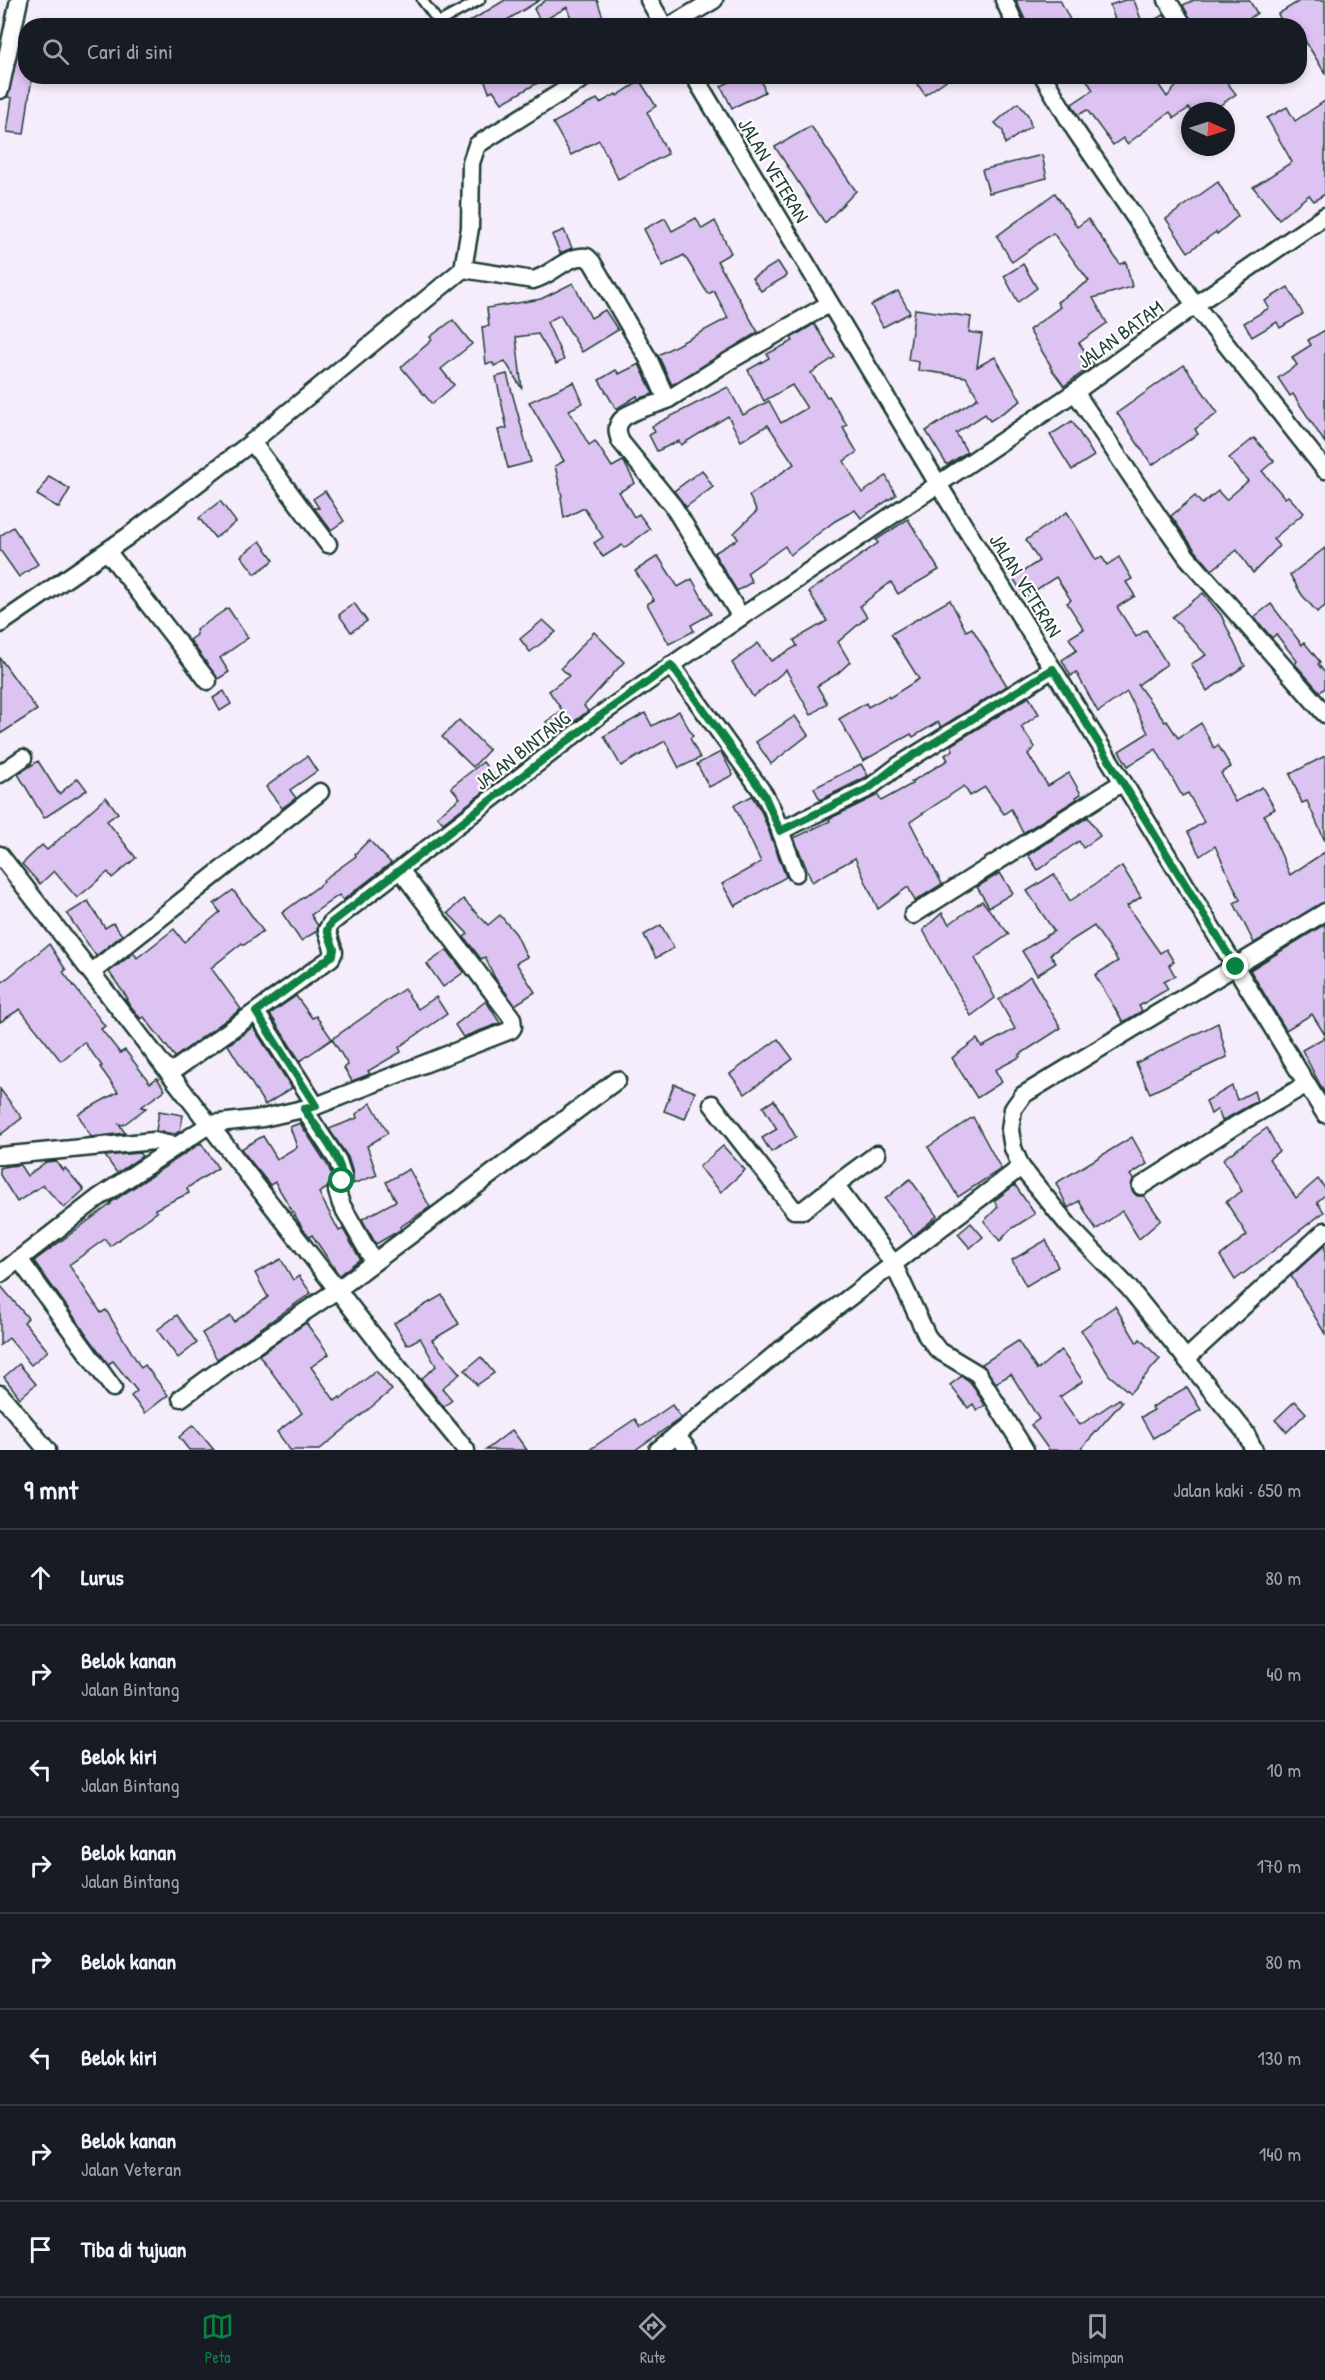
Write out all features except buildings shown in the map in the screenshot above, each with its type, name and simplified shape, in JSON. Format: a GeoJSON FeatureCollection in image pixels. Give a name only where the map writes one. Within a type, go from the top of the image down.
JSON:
{"type":"FeatureCollection","features":[{"type":"Feature","properties":{"kind":"street"},"geometry":{"type":"LineString","coordinates":[[0,90],[19,0]]}},
{"type":"Feature","properties":{"kind":"street"},"geometry":{"type":"LineString","coordinates":[[649,0],[659,18]]}},
{"type":"Feature","properties":{"kind":"street"},"geometry":{"type":"LineString","coordinates":[[684,18],[714,0]]}},
{"type":"Feature","properties":{"kind":"street"},"geometry":{"type":"LineString","coordinates":[[1004,0],[1012,18]]}},
{"type":"Feature","properties":{"kind":"street"},"geometry":{"type":"LineString","coordinates":[[1167,0],[1179,18]]}},
{"type":"Feature","properties":{"kind":"street"},"geometry":{"type":"LineString","coordinates":[[0,624],[107,551],[252,442],[463,269],[470,228],[471,164],[477,145],[574,84]]}},
{"type":"Feature","properties":{"kind":"street","name":"JALAN VETERAN"},"geometry":{"type":"LineString","coordinates":[[699,84],[938,484],[1325,1114]]}},
{"type":"Feature","properties":{"kind":"street"},"geometry":{"type":"LineString","coordinates":[[1048,84],[1075,130],[1195,305],[1325,470]]}},
{"type":"Feature","properties":{"kind":"street","name":"JALAN BATAM"},"geometry":{"type":"LineString","coordinates":[[938,484],[1075,392],[1195,305],[1325,216]]}},
{"type":"Feature","properties":{"kind":"street"},"geometry":{"type":"LineString","coordinates":[[463,269],[533,280],[541,278],[571,259],[587,257],[649,360],[667,400]]}},
{"type":"Feature","properties":{"kind":"street"},"geometry":{"type":"LineString","coordinates":[[741,617],[679,514],[621,442],[616,433],[618,423],[623,417],[667,400],[729,361],[829,304]]}},
{"type":"Feature","properties":{"kind":"street"},"geometry":{"type":"LineString","coordinates":[[1075,392],[1187,557],[1325,714]]}},
{"type":"Feature","properties":{"kind":"street"},"geometry":{"type":"LineString","coordinates":[[252,442],[328,544]]}},
{"type":"Feature","properties":{"kind":"street","name":"JALAN BINTANG"},"geometry":{"type":"LineString","coordinates":[[170,1073],[331,958],[334,952],[328,935],[329,926],[600,716],[671,665],[938,484]]}},
{"type":"Feature","properties":{"kind":"street"},"geometry":{"type":"LineString","coordinates":[[107,551],[208,681]]}},
{"type":"Feature","properties":{"kind":"street"},"geometry":{"type":"LineString","coordinates":[[671,665],[764,794],[796,873]]}},
{"type":"Feature","properties":{"kind":"street"},"geometry":{"type":"LineString","coordinates":[[780,831],[869,788],[898,765],[1053,669]]}},
{"type":"Feature","properties":{"kind":"street"},"geometry":{"type":"LineString","coordinates":[[0,774],[24,758]]}},
{"type":"Feature","properties":{"kind":"street"},"geometry":{"type":"LineString","coordinates":[[913,915],[1123,782]]}},
{"type":"Feature","properties":{"kind":"street"},"geometry":{"type":"LineString","coordinates":[[92,972],[320,792]]}},
{"type":"Feature","properties":{"kind":"street"},"geometry":{"type":"LineString","coordinates":[[0,855],[337,1290],[466,1450]]}},
{"type":"Feature","properties":{"kind":"street"},"geometry":{"type":"LineString","coordinates":[[0,1274],[98,1198],[210,1124],[254,1120],[310,1107],[506,1033],[513,1027],[512,1018],[401,871]]}},
{"type":"Feature","properties":{"kind":"street"},"geometry":{"type":"LineString","coordinates":[[1254,1450],[1245,1432],[1129,1288],[1070,1226],[1021,1167],[1013,1148],[1010,1130],[1013,1109],[1023,1095],[1325,912]]}},
{"type":"Feature","properties":{"kind":"street"},"geometry":{"type":"LineString","coordinates":[[256,1012],[338,1161],[342,1172],[342,1181],[337,1191],[341,1204],[374,1262]]}},
{"type":"Feature","properties":{"kind":"street"},"geometry":{"type":"LineString","coordinates":[[181,1398],[337,1290],[618,1080]]}},
{"type":"Feature","properties":{"kind":"street"},"geometry":{"type":"LineString","coordinates":[[1141,1186],[1236,1125],[1307,1084]]}},
{"type":"Feature","properties":{"kind":"street"},"geometry":{"type":"LineString","coordinates":[[712,1104],[794,1210],[803,1210],[877,1154]]}},
{"type":"Feature","properties":{"kind":"street"},"geometry":{"type":"LineString","coordinates":[[0,1156],[154,1141],[176,1146]]}},
{"type":"Feature","properties":{"kind":"street"},"geometry":{"type":"LineString","coordinates":[[657,1450],[893,1263],[1021,1167]]}},
{"type":"Feature","properties":{"kind":"street"},"geometry":{"type":"LineString","coordinates":[[835,1185],[893,1263],[927,1336],[938,1350],[978,1374],[1024,1450]]}},
{"type":"Feature","properties":{"kind":"street"},"geometry":{"type":"LineString","coordinates":[[1186,1359],[1325,1231]]}},
{"type":"Feature","properties":{"kind":"street"},"geometry":{"type":"LineString","coordinates":[[18,1258],[113,1388]]}},
{"type":"Feature","properties":{"kind":"street"},"geometry":{"type":"LineString","coordinates":[[0,1394],[47,1450]]}},
{"type":"Feature","properties":{"kind":"street"},"geometry":{"type":"LineString","coordinates":[[676,1435],[688,1450]]}},
{"type":"Feature","properties":{"kind":"lane"},"geometry":{"type":"LineString","coordinates":[[423,0],[435,18]]}},
{"type":"Feature","properties":{"kind":"lane"},"geometry":{"type":"LineString","coordinates":[[447,18],[480,0]]}},
{"type":"Feature","properties":{"kind":"route"},"geometry":{"type":"LineString","coordinates":[[342,1181],[343,1176],[338,1161],[304,1109],[316,1106],[256,1012],[331,958],[334,949],[327,930],[331,923],[351,910],[600,716],[671,665],[764,794],[780,831],[876,784],[898,765],[1053,669],[1236,967]]}}]}
